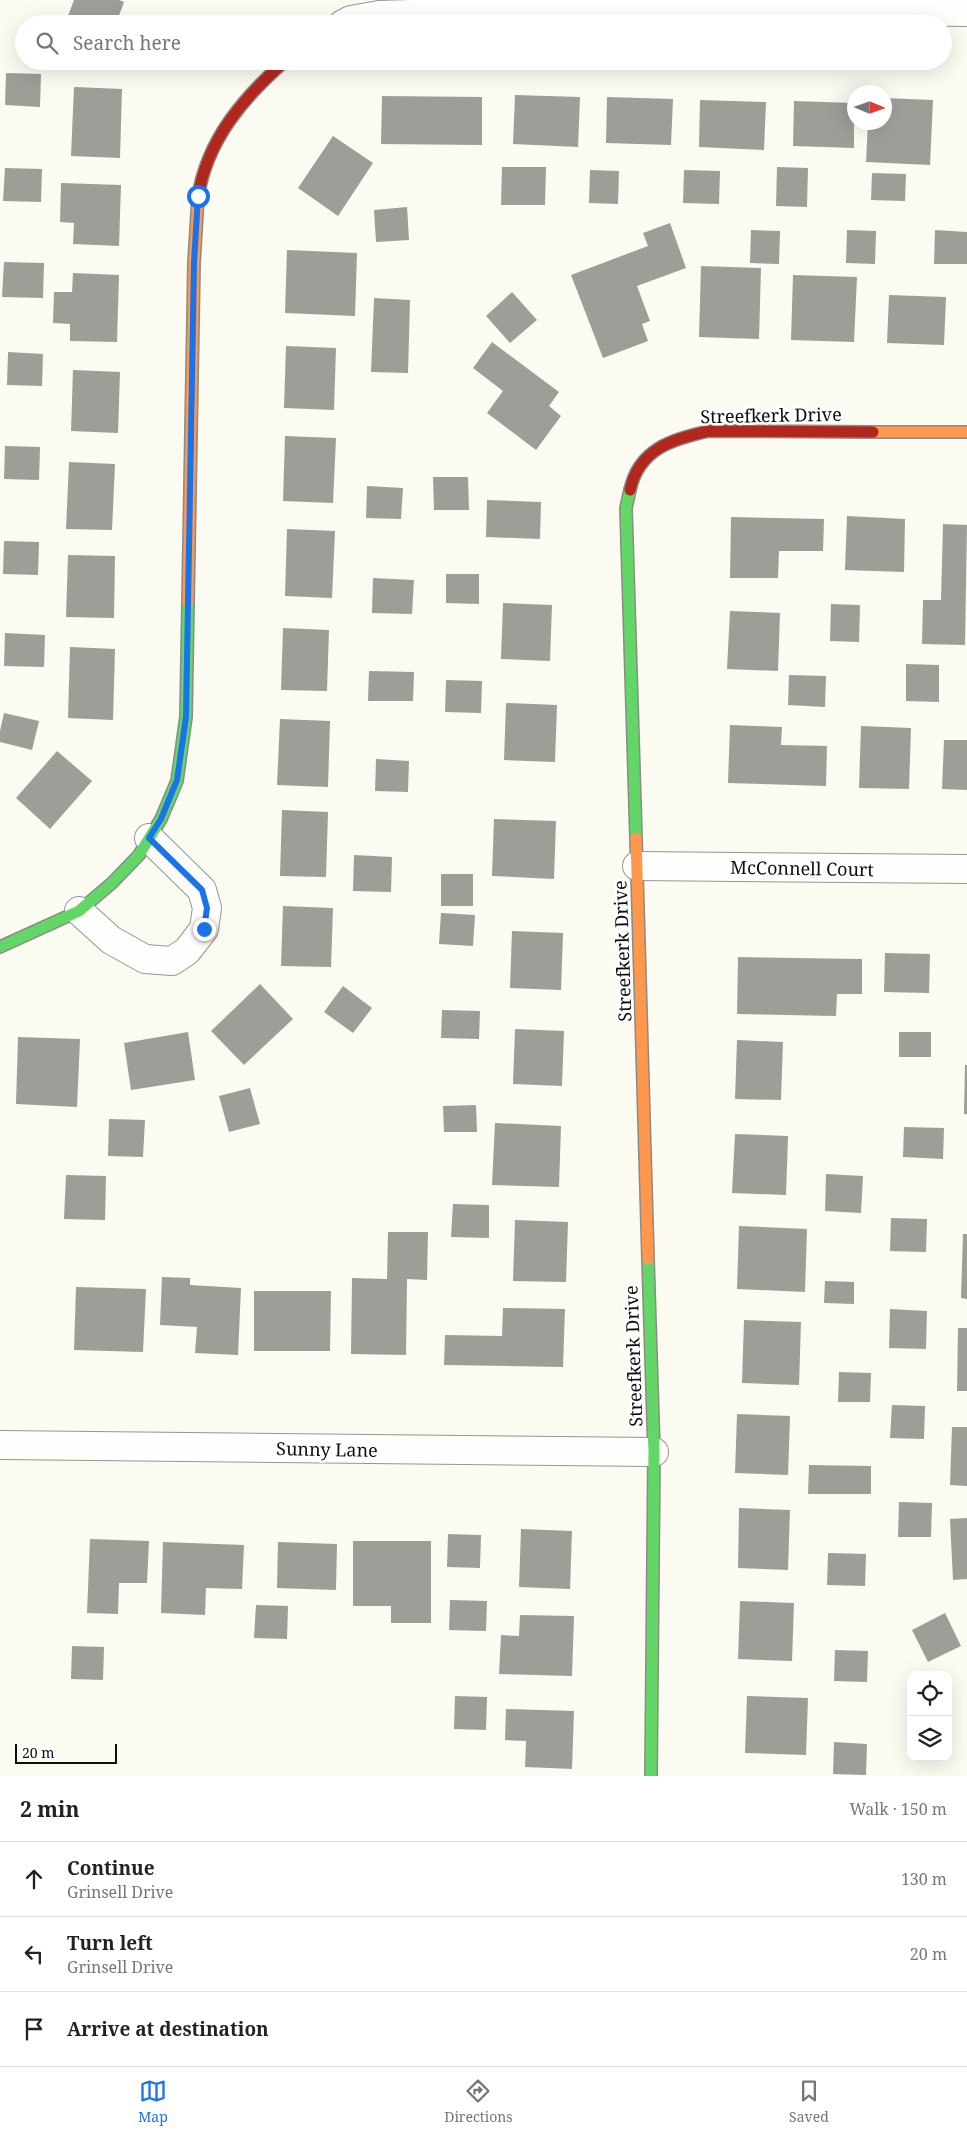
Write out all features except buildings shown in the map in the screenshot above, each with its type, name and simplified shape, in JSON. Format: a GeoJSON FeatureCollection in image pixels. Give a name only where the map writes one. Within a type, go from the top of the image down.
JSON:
{"type":"FeatureCollection","features":[{"type":"Feature","properties":{"kind":"street"},"geometry":{"type":"LineString","coordinates":[[379,15],[599,8],[967,12]]}},
{"type":"Feature","properties":{"kind":"street"},"geometry":{"type":"LineString","coordinates":[[0,947],[79,911],[112,883],[139,855],[161,819],[177,780],[186,717],[194,273],[198,196],[207,160],[221,129],[247,98],[276,70]]}},
{"type":"Feature","properties":{"kind":"street","name":"Streefkerk Drive"},"geometry":{"type":"LineString","coordinates":[[651,1776],[654,1452],[626,508],[637,470],[653,451],[677,437],[708,430],[967,432]]}},
{"type":"Feature","properties":{"kind":"street"},"geometry":{"type":"LineString","coordinates":[[79,911],[111,940],[145,959],[172,961],[188,951],[204,929],[207,908],[202,890],[149,838]]}},
{"type":"Feature","properties":{"kind":"street","name":"McConnell Court"},"geometry":{"type":"LineString","coordinates":[[637,866],[967,870]]}},
{"type":"Feature","properties":{"kind":"street","name":"Sunny Lane"},"geometry":{"type":"LineString","coordinates":[[0,1445],[654,1452]]}},
{"type":"Feature","properties":{"kind":"traffic: fast"},"geometry":{"type":"LineString","coordinates":[[630,490],[626,508],[636,838]]}},
{"type":"Feature","properties":{"kind":"traffic: fast"},"geometry":{"type":"LineString","coordinates":[[0,947],[79,911],[112,883],[139,855],[161,819],[177,781],[186,717],[188,602]]}},
{"type":"Feature","properties":{"kind":"traffic: fast"},"geometry":{"type":"LineString","coordinates":[[648,1259],[654,1452],[651,1776]]}},
{"type":"Feature","properties":{"kind":"traffic: slow"},"geometry":{"type":"LineString","coordinates":[[188,602],[194,263],[198,197]]}},
{"type":"Feature","properties":{"kind":"traffic: slow"},"geometry":{"type":"LineString","coordinates":[[873,432],[967,432]]}},
{"type":"Feature","properties":{"kind":"traffic: slow"},"geometry":{"type":"LineString","coordinates":[[636,838],[648,1259]]}},
{"type":"Feature","properties":{"kind":"traffic: jam"},"geometry":{"type":"LineString","coordinates":[[198,197],[209,157],[218,139],[241,105],[275,70]]}},
{"type":"Feature","properties":{"kind":"traffic: jam"},"geometry":{"type":"LineString","coordinates":[[630,490],[634,476],[649,455],[670,442],[695,434],[709,431],[873,432]]}},
{"type":"Feature","properties":{"kind":"route"},"geometry":{"type":"LineString","coordinates":[[198,196],[194,263],[186,717],[177,780],[161,819],[149,838],[202,890],[207,908],[204,929]]}}]}
